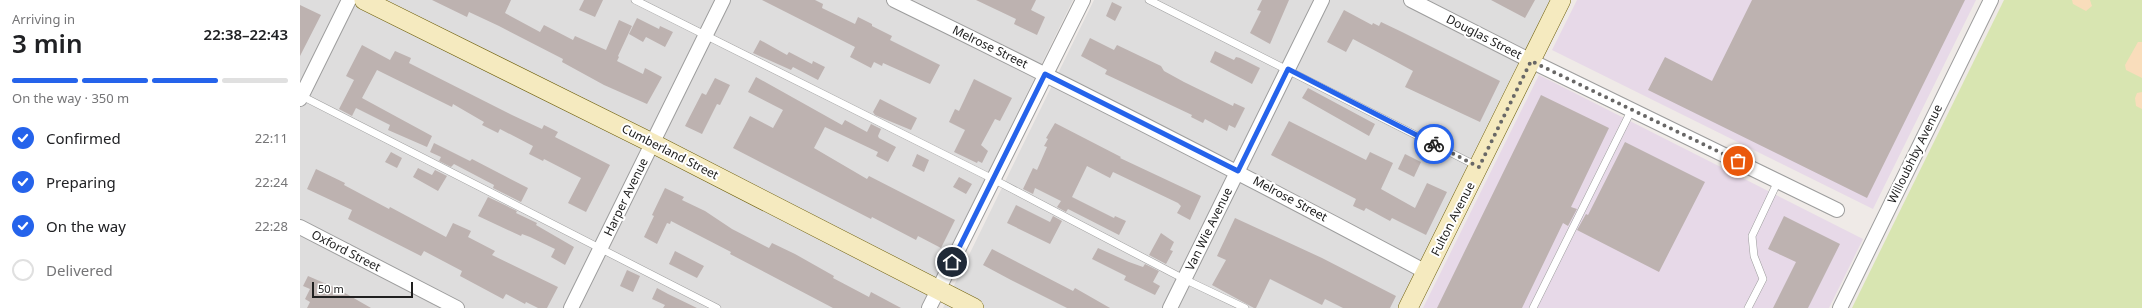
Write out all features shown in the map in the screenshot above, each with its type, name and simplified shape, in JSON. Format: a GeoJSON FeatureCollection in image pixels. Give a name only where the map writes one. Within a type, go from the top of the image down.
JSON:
{"type":"FeatureCollection","features":[{"type":"Feature","properties":{"kind":"street"},"geometry":{"type":"LineString","coordinates":[[301,97],[349,0]]}},
{"type":"Feature","properties":{"kind":"street","name":"Cumberland Street"},"geometry":{"type":"LineString","coordinates":[[364,0],[652,143],[974,308]]}},
{"type":"Feature","properties":{"kind":"street","name":"Harper Avenue"},"geometry":{"type":"LineString","coordinates":[[571,308],[723,0]]}},
{"type":"Feature","properties":{"kind":"street","name":"Melrose Street"},"geometry":{"type":"LineString","coordinates":[[894,0],[1238,171],[1426,272]]}},
{"type":"Feature","properties":{"kind":"street"},"geometry":{"type":"LineString","coordinates":[[929,308],[1083,0]]}},
{"type":"Feature","properties":{"kind":"street","name":"Van Wie Avenue"},"geometry":{"type":"LineString","coordinates":[[1170,308],[1322,0]]}},
{"type":"Feature","properties":{"kind":"street","name":"Douglas Street"},"geometry":{"type":"LineString","coordinates":[[1411,0],[1531,61],[1633,109],[1837,210]]}},
{"type":"Feature","properties":{"kind":"street","name":"Fulton Avenue"},"geometry":{"type":"LineString","coordinates":[[1408,308],[1561,0]]}},
{"type":"Feature","properties":{"kind":"street","name":"Willoubhby Avenue"},"geometry":{"type":"LineString","coordinates":[[1840,308],[1990,0]]}},
{"type":"Feature","properties":{"kind":"street","name":"Oxford Street"},"geometry":{"type":"LineString","coordinates":[[300,228],[457,308]]}},
{"type":"Feature","properties":{"kind":"lane"},"geometry":{"type":"LineString","coordinates":[[635,0],[993,179],[1184,279],[1244,308]]}},
{"type":"Feature","properties":{"kind":"lane"},"geometry":{"type":"LineString","coordinates":[[1149,0],[1479,167]]}},
{"type":"Feature","properties":{"kind":"lane"},"geometry":{"type":"LineString","coordinates":[[301,97],[717,308]]}},
{"type":"Feature","properties":{"kind":"lane"},"geometry":{"type":"LineString","coordinates":[[1533,308],[1633,109]]}},
{"type":"Feature","properties":{"kind":"lane"},"geometry":{"type":"LineString","coordinates":[[1748,308],[1763,279],[1754,256],[1752,236],[1778,180]]}},
{"type":"Feature","properties":{"kind":"shaded area"},"geometry":{"type":"Polygon","coordinates":[[[300,0],[1073,0],[921,308],[300,308],[300,0]]]}},
{"type":"Feature","properties":{"kind":"shaded area"},"geometry":{"type":"Polygon","coordinates":[[[1094,0],[1555,0],[1403,308],[943,308],[1094,0]]]}},
{"type":"Feature","properties":{"kind":"shaded area"},"geometry":{"type":"Polygon","coordinates":[[[1577,0],[1976,0],[1873,209],[1552,50],[1577,0]]]}},
{"type":"Feature","properties":{"kind":"shaded area"},"geometry":{"type":"Polygon","coordinates":[[[1539,75],[1863,239],[1829,308],[1423,308],[1539,75]]]}},
{"type":"Feature","properties":{"kind":"green space"},"geometry":{"type":"Polygon","coordinates":[[[2004,0],[2142,0],[2142,308],[1852,308],[2004,0]]]}},
{"type":"Feature","properties":{"kind":"sand"},"geometry":{"type":"Polygon","coordinates":[[[2072,0],[2090,0],[2092,6],[2086,11],[2073,4],[2072,0]]]}},
{"type":"Feature","properties":{"kind":"sand"},"geometry":{"type":"Polygon","coordinates":[[[2138,42],[2142,42],[2142,78],[2126,70],[2125,65],[2138,42]]]}},
{"type":"Feature","properties":{"kind":"sand"},"geometry":{"type":"Polygon","coordinates":[[[2142,92],[2142,109],[2136,106],[2135,98],[2137,93],[2142,92]]]}},
{"type":"Feature","properties":{"kind":"building"},"geometry":{"type":"Polygon","coordinates":[[[432,0],[511,0],[505,13],[540,32],[544,25],[573,40],[575,36],[606,50],[619,20],[632,26],[617,61],[643,74],[645,68],[662,77],[647,104],[604,85],[562,62],[563,59],[499,26],[469,12],[467,17],[432,0]]]}},
{"type":"Feature","properties":{"kind":"building"},"geometry":{"type":"Polygon","coordinates":[[[584,0],[603,0],[595,17],[579,10],[584,0]]]}},
{"type":"Feature","properties":{"kind":"building"},"geometry":{"type":"Polygon","coordinates":[[[762,0],[815,0],[823,4],[822,8],[855,24],[858,17],[872,24],[872,26],[892,36],[890,40],[940,65],[930,84],[883,63],[882,66],[874,62],[871,68],[850,57],[855,47],[762,0]]]}},
{"type":"Feature","properties":{"kind":"building"},"geometry":{"type":"Polygon","coordinates":[[[976,0],[1036,0],[1031,10],[1045,17],[1037,35],[1014,24],[1016,19],[976,0]]]}},
{"type":"Feature","properties":{"kind":"building"},"geometry":{"type":"Polygon","coordinates":[[[1262,0],[1289,0],[1270,44],[1250,33],[1261,11],[1257,10],[1262,0]]]}},
{"type":"Feature","properties":{"kind":"building"},"geometry":{"type":"Polygon","coordinates":[[[1491,0],[1535,0],[1525,18],[1491,0]]]}},
{"type":"Feature","properties":{"kind":"building"},"geometry":{"type":"Polygon","coordinates":[[[1752,0],[1965,0],[1867,198],[1648,90],[1665,57],[1712,81],[1752,0]]]}},
{"type":"Feature","properties":{"kind":"building"},"geometry":{"type":"Polygon","coordinates":[[[1112,2],[1122,7],[1115,21],[1106,16],[1112,2]]]}},
{"type":"Feature","properties":{"kind":"building"},"geometry":{"type":"Polygon","coordinates":[[[300,5],[321,15],[300,56],[300,5]]]}},
{"type":"Feature","properties":{"kind":"building"},"geometry":{"type":"Polygon","coordinates":[[[1344,10],[1372,25],[1373,23],[1379,26],[1381,22],[1500,81],[1480,122],[1405,87],[1413,71],[1353,39],[1346,52],[1327,42],[1344,10]]]}},
{"type":"Feature","properties":{"kind":"building"},"geometry":{"type":"Polygon","coordinates":[[[637,18],[659,29],[660,26],[673,32],[665,47],[646,37],[643,42],[629,34],[637,18]]]}},
{"type":"Feature","properties":{"kind":"building"},"geometry":{"type":"Polygon","coordinates":[[[1090,38],[1114,50],[1117,45],[1161,66],[1164,71],[1184,82],[1233,106],[1234,103],[1245,108],[1235,128],[1229,125],[1227,131],[1205,119],[1203,123],[1191,117],[1192,115],[1105,74],[1107,70],[1081,56],[1090,38]]]}},
{"type":"Feature","properties":{"kind":"building"},"geometry":{"type":"Polygon","coordinates":[[[760,40],[787,55],[789,52],[812,64],[813,61],[825,67],[818,80],[793,67],[791,70],[753,53],[760,40]]]}},
{"type":"Feature","properties":{"kind":"building"},"geometry":{"type":"Polygon","coordinates":[[[362,45],[390,60],[395,51],[411,58],[409,63],[542,129],[544,125],[558,132],[555,137],[610,165],[586,212],[568,203],[581,178],[544,159],[543,161],[529,154],[533,146],[500,129],[498,133],[482,125],[484,122],[453,104],[452,107],[377,70],[362,98],[432,136],[427,147],[388,130],[390,125],[356,108],[352,116],[339,109],[354,80],[346,76],[362,45]]]}},
{"type":"Feature","properties":{"kind":"building"},"geometry":{"type":"Polygon","coordinates":[[[1215,51],[1234,60],[1236,57],[1240,58],[1260,68],[1252,84],[1210,62],[1215,51]]]}},
{"type":"Feature","properties":{"kind":"building"},"geometry":{"type":"Polygon","coordinates":[[[756,77],[842,125],[845,120],[867,132],[871,124],[881,129],[878,136],[879,138],[896,147],[888,162],[876,156],[878,152],[825,127],[814,148],[867,179],[869,176],[955,220],[941,248],[918,236],[916,240],[872,217],[871,219],[733,148],[750,116],[773,128],[783,110],[748,92],[756,77]]]}},
{"type":"Feature","properties":{"kind":"building"},"geometry":{"type":"Polygon","coordinates":[[[715,78],[730,85],[720,105],[717,104],[702,134],[685,126],[702,93],[706,95],[715,78]]]}},
{"type":"Feature","properties":{"kind":"building"},"geometry":{"type":"Polygon","coordinates":[[[974,79],[1012,98],[1000,121],[995,119],[981,145],[988,151],[982,163],[978,161],[977,163],[954,152],[965,130],[949,122],[955,109],[959,111],[974,79]]]}},
{"type":"Feature","properties":{"kind":"building"},"geometry":{"type":"Polygon","coordinates":[[[1308,88],[1375,124],[1369,136],[1302,98],[1308,88]]]}},
{"type":"Feature","properties":{"kind":"building"},"geometry":{"type":"Polygon","coordinates":[[[1541,95],[1609,128],[1571,207],[1577,209],[1568,226],[1563,223],[1522,308],[1437,308],[1541,95]]]}},
{"type":"Feature","properties":{"kind":"building"},"geometry":{"type":"Polygon","coordinates":[[[880,99],[917,118],[911,130],[875,115],[873,112],[880,99]]]}},
{"type":"Feature","properties":{"kind":"building"},"geometry":{"type":"Polygon","coordinates":[[[1289,121],[1366,160],[1370,152],[1393,163],[1381,189],[1415,208],[1427,183],[1447,192],[1426,235],[1392,218],[1390,221],[1366,208],[1364,211],[1353,206],[1356,199],[1271,155],[1289,121]]]}},
{"type":"Feature","properties":{"kind":"building"},"geometry":{"type":"Polygon","coordinates":[[[1055,123],[1121,157],[1120,158],[1201,196],[1190,220],[1177,213],[1181,206],[1178,203],[1113,172],[1110,178],[1087,166],[1072,197],[1114,218],[1115,216],[1126,221],[1119,235],[1068,209],[1066,212],[1057,207],[1061,201],[1035,188],[1033,194],[1023,189],[1033,168],[1037,170],[1047,147],[1044,146],[1048,139],[1046,138],[1055,123]]]}},
{"type":"Feature","properties":{"kind":"building"},"geometry":{"type":"Polygon","coordinates":[[[1625,142],[1705,182],[1659,272],[1577,230],[1586,214],[1588,215],[1625,142]]]}},
{"type":"Feature","properties":{"kind":"building"},"geometry":{"type":"Polygon","coordinates":[[[434,143],[470,161],[472,159],[528,188],[521,202],[493,188],[494,185],[454,164],[451,167],[439,161],[441,157],[430,152],[434,143]]]}},
{"type":"Feature","properties":{"kind":"building"},"geometry":{"type":"Polygon","coordinates":[[[391,152],[402,158],[397,168],[385,162],[391,152]]]}},
{"type":"Feature","properties":{"kind":"building"},"geometry":{"type":"Polygon","coordinates":[[[917,154],[929,160],[924,172],[912,166],[917,154]]]}},
{"type":"Feature","properties":{"kind":"building"},"geometry":{"type":"Polygon","coordinates":[[[1405,154],[1421,162],[1414,177],[1398,169],[1405,154]]]}},
{"type":"Feature","properties":{"kind":"building"},"geometry":{"type":"Polygon","coordinates":[[[418,168],[432,175],[435,170],[447,176],[438,191],[413,177],[418,168]]]}},
{"type":"Feature","properties":{"kind":"building"},"geometry":{"type":"Polygon","coordinates":[[[316,169],[345,183],[344,185],[389,209],[390,207],[446,237],[453,223],[471,231],[468,237],[495,251],[492,255],[558,287],[547,308],[538,308],[526,302],[525,304],[506,294],[503,299],[460,276],[462,271],[424,251],[421,256],[348,219],[352,210],[307,189],[316,169]]]}},
{"type":"Feature","properties":{"kind":"building"},"geometry":{"type":"Polygon","coordinates":[[[959,177],[972,184],[966,194],[953,187],[959,177]]]}},
{"type":"Feature","properties":{"kind":"building"},"geometry":{"type":"Polygon","coordinates":[[[665,188],[684,197],[682,200],[705,211],[732,229],[769,248],[772,243],[795,254],[834,276],[833,278],[869,297],[871,292],[901,308],[833,308],[671,221],[670,224],[667,223],[657,244],[644,237],[654,216],[652,215],[665,188]]]}},
{"type":"Feature","properties":{"kind":"building"},"geometry":{"type":"Polygon","coordinates":[[[488,197],[517,211],[516,213],[537,223],[536,225],[574,247],[565,265],[551,257],[555,249],[530,237],[522,234],[521,236],[478,216],[488,197]]]}},
{"type":"Feature","properties":{"kind":"building"},"geometry":{"type":"Polygon","coordinates":[[[1016,205],[1050,222],[1053,216],[1062,221],[1050,244],[1007,223],[1016,205]]]}},
{"type":"Feature","properties":{"kind":"building"},"geometry":{"type":"Polygon","coordinates":[[[1784,216],[1840,244],[1808,308],[1773,308],[1796,262],[1768,249],[1784,216]]]}},
{"type":"Feature","properties":{"kind":"building"},"geometry":{"type":"Polygon","coordinates":[[[1235,218],[1322,258],[1396,296],[1390,308],[1343,308],[1325,299],[1322,305],[1270,279],[1256,308],[1254,308],[1212,285],[1226,260],[1217,256],[1235,218]]]}},
{"type":"Feature","properties":{"kind":"building"},"geometry":{"type":"Polygon","coordinates":[[[1161,233],[1174,242],[1170,250],[1173,251],[1166,264],[1149,255],[1161,233]]]}},
{"type":"Feature","properties":{"kind":"building"},"geometry":{"type":"Polygon","coordinates":[[[1098,248],[1129,262],[1143,267],[1145,264],[1159,271],[1153,282],[1160,286],[1155,295],[1124,280],[1126,276],[1092,259],[1098,248]]]}},
{"type":"Feature","properties":{"kind":"building"},"geometry":{"type":"Polygon","coordinates":[[[992,249],[1073,291],[1075,288],[1110,308],[1067,308],[1011,280],[983,265],[992,249]]]}},
{"type":"Feature","properties":{"kind":"building"},"geometry":{"type":"Polygon","coordinates":[[[675,251],[704,266],[697,278],[669,264],[675,251]]]}},
{"type":"Feature","properties":{"kind":"building"},"geometry":{"type":"Polygon","coordinates":[[[627,270],[640,276],[633,292],[620,286],[627,270]]]}},
{"type":"Feature","properties":{"kind":"building"},"geometry":{"type":"Polygon","coordinates":[[[308,276],[338,289],[371,308],[307,308],[310,302],[305,299],[310,289],[303,286],[308,276]]]}},
{"type":"Feature","properties":{"kind":"building"},"geometry":{"type":"Polygon","coordinates":[[[657,288],[697,308],[663,308],[665,305],[652,299],[657,288]]]}},
{"type":"Feature","properties":{"kind":"way so far"},"geometry":{"type":"LineString","coordinates":[[1434,144],[1479,167],[1531,61],[1738,161]]}},
{"type":"Feature","properties":{"kind":"route"},"geometry":{"type":"LineString","coordinates":[[952,262],[1045,74],[1238,171],[1288,69],[1434,144]]}}]}
